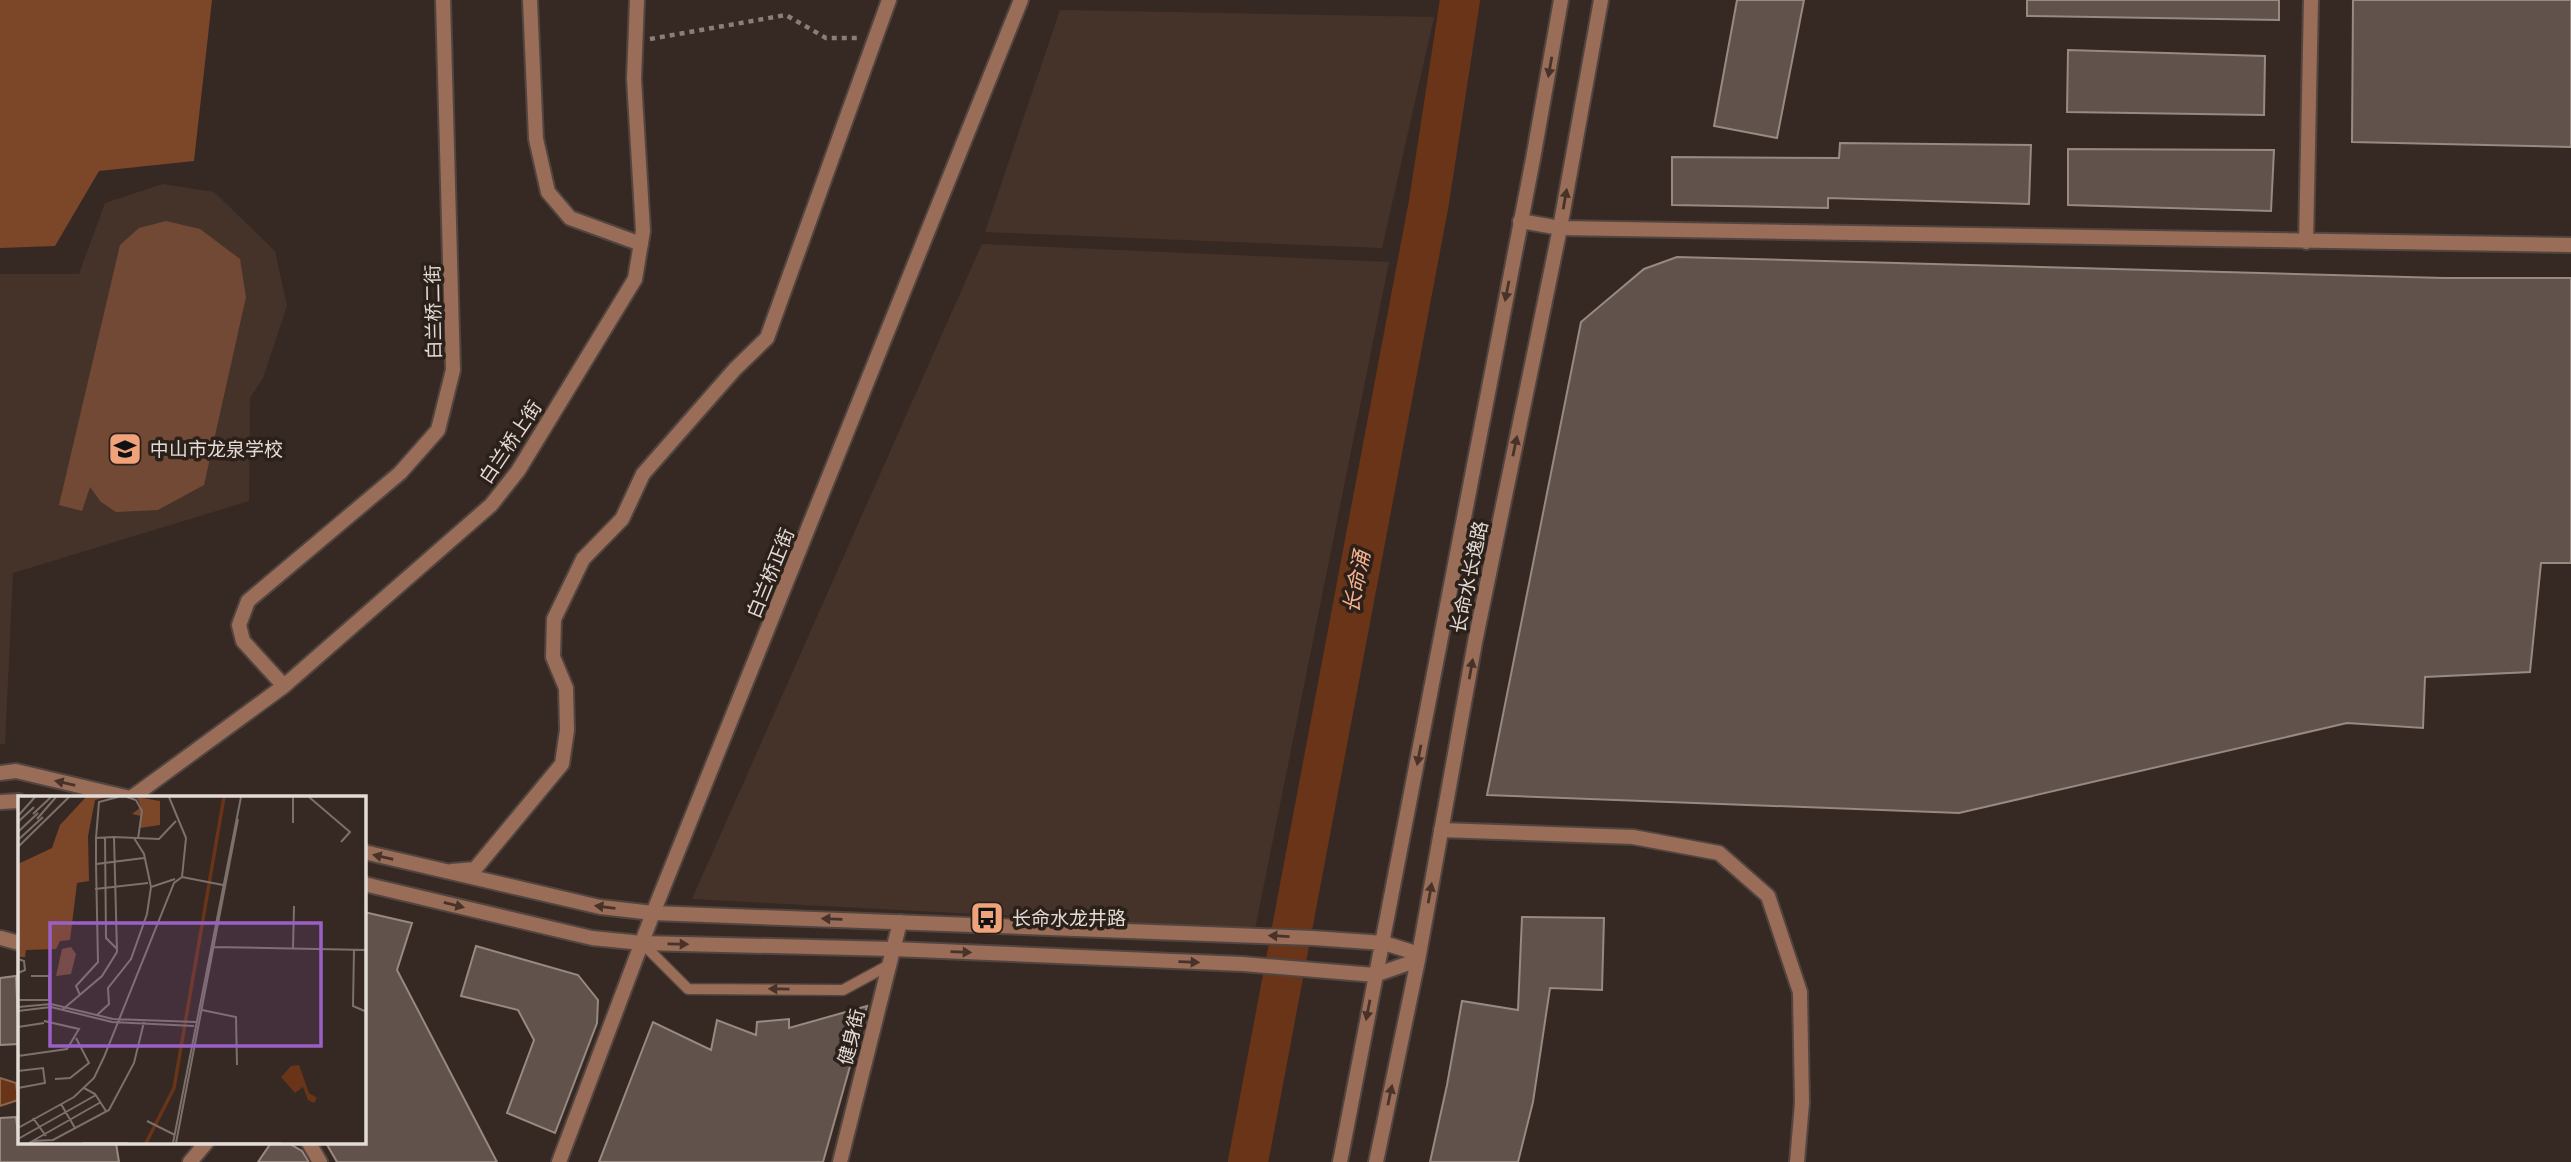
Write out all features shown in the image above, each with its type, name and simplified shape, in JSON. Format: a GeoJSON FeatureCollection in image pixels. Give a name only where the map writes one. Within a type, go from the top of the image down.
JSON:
{"type":"FeatureCollection","features":[{"type":"Feature","properties":{"kind":"street","name":"白兰桥二街"},"geometry":{"type":"LineString","coordinates":[[284,686],[243,641],[239,625],[248,601],[400,473],[438,430],[453,370],[443,0]]}},
{"type":"Feature","properties":{"kind":"street"},"geometry":{"type":"LineString","coordinates":[[530,0],[536,139],[548,192],[570,218],[640,244]]}},
{"type":"Feature","properties":{"kind":"street","name":"白兰桥上街"},"geometry":{"type":"LineString","coordinates":[[134,796],[284,686],[491,505],[518,471],[635,279],[643,231],[634,79],[637,0]]}},
{"type":"Feature","properties":{"kind":"street"},"geometry":{"type":"LineString","coordinates":[[444,871],[475,869],[562,764],[567,730],[566,688],[553,657],[554,619],[583,559],[622,519],[643,474],[735,369],[767,338],[889,0]]}},
{"type":"Feature","properties":{"kind":"street","name":"白兰桥正街"},"geometry":{"type":"LineString","coordinates":[[559,1162],[653,912],[1021,0]]}},
{"type":"Feature","properties":{"kind":"street","name":"长命水长逸路"},"geometry":{"type":"LineString","coordinates":[[1340,1162],[1534,159],[1561,0]]}},
{"type":"Feature","properties":{"kind":"street","name":"长命水长逸路"},"geometry":{"type":"LineString","coordinates":[[1376,1162],[1419,957],[1475,642],[1560,228],[1601,0]]}},
{"type":"Feature","properties":{"kind":"street"},"geometry":{"type":"LineString","coordinates":[[2306,242],[2311,0]]}},
{"type":"Feature","properties":{"kind":"street"},"geometry":{"type":"LineString","coordinates":[[1520,221],[1560,228],[2571,245]]}},
{"type":"Feature","properties":{"kind":"street"},"geometry":{"type":"LineString","coordinates":[[0,773],[16,772],[122,796]]}},
{"type":"Feature","properties":{"kind":"street"},"geometry":{"type":"LineString","coordinates":[[0,802],[18,801]]}},
{"type":"Feature","properties":{"kind":"street"},"geometry":{"type":"LineString","coordinates":[[1441,830],[1633,837],[1718,853],[1768,897],[1800,992],[1802,1103],[1797,1162]]}},
{"type":"Feature","properties":{"kind":"street"},"geometry":{"type":"LineString","coordinates":[[366,852],[600,907],[653,912],[1314,938],[1384,943],[1419,957]]}},
{"type":"Feature","properties":{"kind":"street"},"geometry":{"type":"LineString","coordinates":[[366,884],[592,939],[642,943],[893,949],[1243,964],[1375,975],[1419,957]]}},
{"type":"Feature","properties":{"kind":"street","name":"健身街"},"geometry":{"type":"LineString","coordinates":[[840,1162],[900,922]]}},
{"type":"Feature","properties":{"kind":"street"},"geometry":{"type":"LineString","coordinates":[[0,933],[0,941],[18,943]]}},
{"type":"Feature","properties":{"kind":"street"},"geometry":{"type":"LineString","coordinates":[[191,1162],[205,1144]]}},
{"type":"Feature","properties":{"kind":"street"},"geometry":{"type":"LineString","coordinates":[[310,1144],[320,1162]]}},
{"type":"Feature","properties":{"kind":"lane"},"geometry":{"type":"LineString","coordinates":[[642,943],[688,989],[843,990],[889,965]]}},
{"type":"Feature","properties":{"kind":"path"},"geometry":{"type":"LineString","coordinates":[[635,41],[786,15],[826,38],[876,37]]}},
{"type":"Feature","properties":{"kind":"shaded area"},"geometry":{"type":"Polygon","coordinates":[[[0,0],[212,0],[194,161],[99,171],[55,246],[0,248],[0,0]]]}},
{"type":"Feature","properties":{"kind":"shaded area"},"geometry":{"type":"Polygon","coordinates":[[[1060,10],[1434,17],[1382,248],[985,232],[1060,10]]]}},
{"type":"Feature","properties":{"kind":"shaded area","name":"中山市龙泉学校"},"geometry":{"type":"Polygon","coordinates":[[[163,184],[214,192],[275,251],[287,306],[263,378],[250,398],[249,501],[13,573],[5,744],[0,744],[0,274],[79,274],[105,203],[163,184]]]}},
{"type":"Feature","properties":{"kind":"shaded area"},"geometry":{"type":"Polygon","coordinates":[[[166,221],[200,229],[240,259],[246,297],[204,485],[158,510],[116,512],[101,502],[90,487],[82,511],[59,505],[120,245],[139,228],[166,221]]]}},
{"type":"Feature","properties":{"kind":"shaded area"},"geometry":{"type":"Polygon","coordinates":[[[982,244],[1389,262],[1255,929],[692,899],[982,244]]]}},
{"type":"Feature","properties":{"kind":"shaded area"},"geometry":{"type":"Polygon","coordinates":[[[0,1078],[16,1083],[18,1100],[0,1106],[0,1078]]]}},
{"type":"Feature","properties":{"kind":"building"},"geometry":{"type":"Polygon","coordinates":[[[1737,0],[1804,0],[1777,138],[1714,126],[1737,0]]]}},
{"type":"Feature","properties":{"kind":"building"},"geometry":{"type":"Polygon","coordinates":[[[2027,0],[2279,0],[2279,20],[2027,16],[2027,0]]]}},
{"type":"Feature","properties":{"kind":"building"},"geometry":{"type":"Polygon","coordinates":[[[2353,0],[2571,0],[2571,147],[2352,142],[2353,0]]]}},
{"type":"Feature","properties":{"kind":"building"},"geometry":{"type":"Polygon","coordinates":[[[2068,50],[2265,56],[2264,115],[2067,112],[2068,50]]]}},
{"type":"Feature","properties":{"kind":"building"},"geometry":{"type":"Polygon","coordinates":[[[1840,143],[2031,145],[2029,204],[1828,198],[1828,208],[1672,205],[1672,157],[1839,158],[1840,143]]]}},
{"type":"Feature","properties":{"kind":"building"},"geometry":{"type":"Polygon","coordinates":[[[2068,149],[2274,150],[2271,211],[2068,205],[2068,149]]]}},
{"type":"Feature","properties":{"kind":"building"},"geometry":{"type":"Polygon","coordinates":[[[1677,257],[2444,278],[2571,278],[2571,563],[2541,563],[2530,672],[2425,677],[2423,728],[2347,723],[1959,813],[1487,795],[1581,322],[1644,269],[1677,257]]]}},
{"type":"Feature","properties":{"kind":"building"},"geometry":{"type":"Polygon","coordinates":[[[366,912],[412,923],[397,970],[497,1162],[337,1162],[327,1144],[366,1144],[366,912]]]}},
{"type":"Feature","properties":{"kind":"building"},"geometry":{"type":"Polygon","coordinates":[[[1522,917],[1604,918],[1602,990],[1550,988],[1533,1102],[1518,1162],[1430,1162],[1462,1001],[1518,1010],[1522,917]]]}},
{"type":"Feature","properties":{"kind":"building"},"geometry":{"type":"Polygon","coordinates":[[[476,946],[578,975],[598,1000],[597,1023],[555,1133],[507,1113],[534,1040],[518,1010],[461,996],[476,946]]]}},
{"type":"Feature","properties":{"kind":"building"},"geometry":{"type":"Polygon","coordinates":[[[16,976],[18,1044],[0,1045],[0,978],[16,976]]]}},
{"type":"Feature","properties":{"kind":"building"},"geometry":{"type":"Polygon","coordinates":[[[867,1006],[823,1162],[599,1162],[653,1022],[711,1050],[717,1020],[756,1035],[757,1022],[789,1019],[789,1028],[867,1006]]]}},
{"type":"Feature","properties":{"kind":"building"},"geometry":{"type":"Polygon","coordinates":[[[16,1117],[18,1144],[116,1144],[119,1162],[0,1162],[0,1118],[16,1117]]]}},
{"type":"Feature","properties":{"kind":"building"},"geometry":{"type":"Polygon","coordinates":[[[270,1144],[290,1144],[302,1151],[309,1162],[258,1162],[270,1144]]]}},
{"type":"Feature","properties":{"kind":"waterway","name":"长命涌"},"geometry":{"type":"LineString","coordinates":[[1248,1162],[1429,202],[1460,0]]}},
{"type":"Feature","properties":{"kind":"place","name":"中山市龙泉学校"},"geometry":{"type":"Point","coordinates":[125,449]}},
{"type":"Feature","properties":{"kind":"place","name":"长命水龙井路"},"geometry":{"type":"Point","coordinates":[987,918]}}]}
